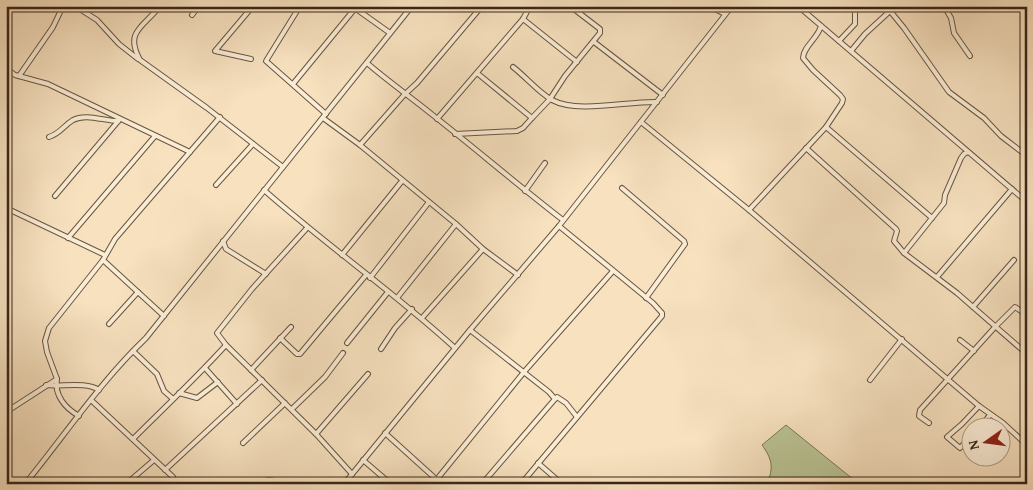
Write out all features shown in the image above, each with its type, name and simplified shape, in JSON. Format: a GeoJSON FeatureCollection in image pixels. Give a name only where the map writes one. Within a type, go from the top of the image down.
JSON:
{"type":"FeatureCollection","features":[{"type":"Feature","properties":{"kind":"street"},"geometry":{"type":"LineString","coordinates":[[19,76],[53,27],[63,6]]}},
{"type":"Feature","properties":{"kind":"street"},"geometry":{"type":"LineString","coordinates":[[75,6],[97,20],[119,44],[220,117],[283,166]]}},
{"type":"Feature","properties":{"kind":"street"},"geometry":{"type":"LineString","coordinates":[[140,60],[136,51],[134,36],[140,25],[147,21],[160,6]]}},
{"type":"Feature","properties":{"kind":"street"},"geometry":{"type":"LineString","coordinates":[[192,15],[199,6]]}},
{"type":"Feature","properties":{"kind":"street"},"geometry":{"type":"LineString","coordinates":[[251,59],[215,51],[253,6]]}},
{"type":"Feature","properties":{"kind":"street"},"geometry":{"type":"LineString","coordinates":[[300,6],[266,59],[267,62],[360,146],[456,224],[483,249],[518,275]]}},
{"type":"Feature","properties":{"kind":"street"},"geometry":{"type":"LineString","coordinates":[[25,484],[99,390],[164,316],[412,6]]}},
{"type":"Feature","properties":{"kind":"street"},"geometry":{"type":"LineString","coordinates":[[360,146],[404,95],[417,83],[482,6]]}},
{"type":"Feature","properties":{"kind":"street"},"geometry":{"type":"LineString","coordinates":[[437,118],[523,19],[530,6]]}},
{"type":"Feature","properties":{"kind":"street"},"geometry":{"type":"LineString","coordinates":[[455,134],[517,131],[523,128],[550,99],[565,76],[600,33],[600,29],[570,6]]}},
{"type":"Feature","properties":{"kind":"street"},"geometry":{"type":"LineString","coordinates":[[709,6],[726,14]]}},
{"type":"Feature","properties":{"kind":"street"},"geometry":{"type":"LineString","coordinates":[[344,484],[470,330],[559,226],[732,6]]}},
{"type":"Feature","properties":{"kind":"street"},"geometry":{"type":"LineString","coordinates":[[798,6],[1027,202]]}},
{"type":"Feature","properties":{"kind":"street"},"geometry":{"type":"LineString","coordinates":[[839,40],[855,24],[855,6]]}},
{"type":"Feature","properties":{"kind":"street"},"geometry":{"type":"LineString","coordinates":[[886,6],[904,28],[949,92],[984,118],[1001,136],[1027,156]]}},
{"type":"Feature","properties":{"kind":"street"},"geometry":{"type":"LineString","coordinates":[[944,6],[951,18],[954,33],[970,56]]}},
{"type":"Feature","properties":{"kind":"street"},"geometry":{"type":"LineString","coordinates":[[1022,6],[1027,16]]}},
{"type":"Feature","properties":{"kind":"street"},"geometry":{"type":"LineString","coordinates":[[293,84],[354,7],[390,33]]}},
{"type":"Feature","properties":{"kind":"street"},"geometry":{"type":"LineString","coordinates":[[851,51],[865,34],[890,11]]}},
{"type":"Feature","properties":{"kind":"street"},"geometry":{"type":"LineString","coordinates":[[523,19],[577,62]]}},
{"type":"Feature","properties":{"kind":"street"},"geometry":{"type":"LineString","coordinates":[[749,210],[826,127],[843,99],[804,60],[804,52],[817,36],[820,26]]}},
{"type":"Feature","properties":{"kind":"street"},"geometry":{"type":"LineString","coordinates":[[594,42],[663,95]]}},
{"type":"Feature","properties":{"kind":"street"},"geometry":{"type":"LineString","coordinates":[[367,63],[400,88],[404,95],[437,118],[563,220]]}},
{"type":"Feature","properties":{"kind":"street"},"geometry":{"type":"LineString","coordinates":[[513,67],[550,99],[564,105],[586,107],[628,102],[657,102]]}},
{"type":"Feature","properties":{"kind":"street"},"geometry":{"type":"LineString","coordinates":[[7,70],[19,76],[48,84],[119,120],[190,152]]}},
{"type":"Feature","properties":{"kind":"street"},"geometry":{"type":"LineString","coordinates":[[477,73],[532,118]]}},
{"type":"Feature","properties":{"kind":"street"},"geometry":{"type":"LineString","coordinates":[[79,416],[70,410],[57,393],[57,379],[45,341],[48,328],[104,258],[109,246],[123,228],[220,117]]}},
{"type":"Feature","properties":{"kind":"street"},"geometry":{"type":"LineString","coordinates":[[50,137],[60,133],[72,121],[78,119],[119,120]]}},
{"type":"Feature","properties":{"kind":"street"},"geometry":{"type":"LineString","coordinates":[[55,196],[119,120]]}},
{"type":"Feature","properties":{"kind":"street"},"geometry":{"type":"LineString","coordinates":[[641,122],[749,210],[978,406],[1003,423],[1027,445]]}},
{"type":"Feature","properties":{"kind":"street"},"geometry":{"type":"LineString","coordinates":[[826,127],[932,218]]}},
{"type":"Feature","properties":{"kind":"street"},"geometry":{"type":"LineString","coordinates":[[68,238],[155,136]]}},
{"type":"Feature","properties":{"kind":"street"},"geometry":{"type":"LineString","coordinates":[[216,185],[253,144]]}},
{"type":"Feature","properties":{"kind":"street"},"geometry":{"type":"LineString","coordinates":[[806,148],[893,226],[897,231],[894,241],[904,253],[973,307],[1027,354]]}},
{"type":"Feature","properties":{"kind":"street"},"geometry":{"type":"LineString","coordinates":[[904,253],[944,203],[945,195],[961,158],[968,152]]}},
{"type":"Feature","properties":{"kind":"street"},"geometry":{"type":"LineString","coordinates":[[525,191],[545,163]]}},
{"type":"Feature","properties":{"kind":"street"},"geometry":{"type":"LineString","coordinates":[[342,256],[402,181]]}},
{"type":"Feature","properties":{"kind":"street"},"geometry":{"type":"LineString","coordinates":[[622,188],[684,241],[685,244],[646,298]]}},
{"type":"Feature","properties":{"kind":"street"},"geometry":{"type":"LineString","coordinates":[[937,278],[1012,189]]}},
{"type":"Feature","properties":{"kind":"street"},"geometry":{"type":"LineString","coordinates":[[264,190],[307,228],[412,309],[455,348]]}},
{"type":"Feature","properties":{"kind":"street"},"geometry":{"type":"LineString","coordinates":[[280,338],[296,354],[300,354],[429,202]]}},
{"type":"Feature","properties":{"kind":"street"},"geometry":{"type":"LineString","coordinates":[[6,208],[104,258],[164,316]]}},
{"type":"Feature","properties":{"kind":"street"},"geometry":{"type":"LineString","coordinates":[[397,298],[456,224]]}},
{"type":"Feature","properties":{"kind":"street"},"geometry":{"type":"LineString","coordinates":[[521,484],[662,317],[662,313],[646,298],[559,226]]}},
{"type":"Feature","properties":{"kind":"street"},"geometry":{"type":"LineString","coordinates":[[307,228],[217,332],[226,345],[292,409],[352,474]]}},
{"type":"Feature","properties":{"kind":"street"},"geometry":{"type":"LineString","coordinates":[[223,241],[226,250],[266,274]]}},
{"type":"Feature","properties":{"kind":"street"},"geometry":{"type":"LineString","coordinates":[[422,318],[483,249]]}},
{"type":"Feature","properties":{"kind":"street"},"geometry":{"type":"LineString","coordinates":[[973,307],[1014,260]]}},
{"type":"Feature","properties":{"kind":"street"},"geometry":{"type":"LineString","coordinates":[[433,484],[524,372],[613,271]]}},
{"type":"Feature","properties":{"kind":"street"},"geometry":{"type":"LineString","coordinates":[[109,324],[138,292]]}},
{"type":"Feature","properties":{"kind":"street"},"geometry":{"type":"LineString","coordinates":[[348,343],[388,292]]}},
{"type":"Feature","properties":{"kind":"street"},"geometry":{"type":"LineString","coordinates":[[929,423],[919,416],[919,412],[1012,308],[1027,309]]}},
{"type":"Feature","properties":{"kind":"street"},"geometry":{"type":"LineString","coordinates":[[1018,308],[1027,315]]}},
{"type":"Feature","properties":{"kind":"street"},"geometry":{"type":"LineString","coordinates":[[381,349],[395,328],[412,309]]}},
{"type":"Feature","properties":{"kind":"street"},"geometry":{"type":"LineString","coordinates":[[251,370],[291,327]]}},
{"type":"Feature","properties":{"kind":"street"},"geometry":{"type":"LineString","coordinates":[[470,330],[549,392],[555,399]]}},
{"type":"Feature","properties":{"kind":"street"},"geometry":{"type":"LineString","coordinates":[[870,380],[902,339]]}},
{"type":"Feature","properties":{"kind":"street"},"geometry":{"type":"LineString","coordinates":[[960,340],[974,351]]}},
{"type":"Feature","properties":{"kind":"street"},"geometry":{"type":"LineString","coordinates":[[133,439],[226,345]]}},
{"type":"Feature","properties":{"kind":"street"},"geometry":{"type":"LineString","coordinates":[[133,351],[157,374],[164,392],[172,398]]}},
{"type":"Feature","properties":{"kind":"street"},"geometry":{"type":"LineString","coordinates":[[292,409],[325,377],[342,353]]}},
{"type":"Feature","properties":{"kind":"street"},"geometry":{"type":"LineString","coordinates":[[205,368],[237,404]]}},
{"type":"Feature","properties":{"kind":"street"},"geometry":{"type":"LineString","coordinates":[[316,434],[368,374]]}},
{"type":"Feature","properties":{"kind":"street"},"geometry":{"type":"LineString","coordinates":[[6,412],[57,379]]}},
{"type":"Feature","properties":{"kind":"street"},"geometry":{"type":"LineString","coordinates":[[165,470],[262,380]]}},
{"type":"Feature","properties":{"kind":"street"},"geometry":{"type":"LineString","coordinates":[[179,393],[197,398],[218,382]]}},
{"type":"Feature","properties":{"kind":"street"},"geometry":{"type":"LineString","coordinates":[[46,385],[75,384],[99,390]]}},
{"type":"Feature","properties":{"kind":"street"},"geometry":{"type":"LineString","coordinates":[[482,484],[557,397],[577,417]]}},
{"type":"Feature","properties":{"kind":"street"},"geometry":{"type":"LineString","coordinates":[[91,400],[173,476],[176,484]]}},
{"type":"Feature","properties":{"kind":"street"},"geometry":{"type":"LineString","coordinates":[[243,443],[285,402]]}},
{"type":"Feature","properties":{"kind":"street"},"geometry":{"type":"LineString","coordinates":[[967,418],[978,406]]}},
{"type":"Feature","properties":{"kind":"street"},"geometry":{"type":"LineString","coordinates":[[960,426],[947,437],[960,448]]}},
{"type":"Feature","properties":{"kind":"street"},"geometry":{"type":"LineString","coordinates":[[385,434],[437,480]]}},
{"type":"Feature","properties":{"kind":"street"},"geometry":{"type":"LineString","coordinates":[[126,484],[154,460]]}},
{"type":"Feature","properties":{"kind":"street"},"geometry":{"type":"LineString","coordinates":[[363,460],[391,484]]}},
{"type":"Feature","properties":{"kind":"street"},"geometry":{"type":"LineString","coordinates":[[538,463],[562,484]]}},
{"type":"Feature","properties":{"kind":"street"},"geometry":{"type":"LineString","coordinates":[[252,484],[269,480],[295,484]]}},
{"type":"Feature","properties":{"kind":"green space"},"geometry":{"type":"Polygon","coordinates":[[[786,425],[859,484],[767,484],[771,473],[771,463],[762,445],[786,425]]]}}]}
